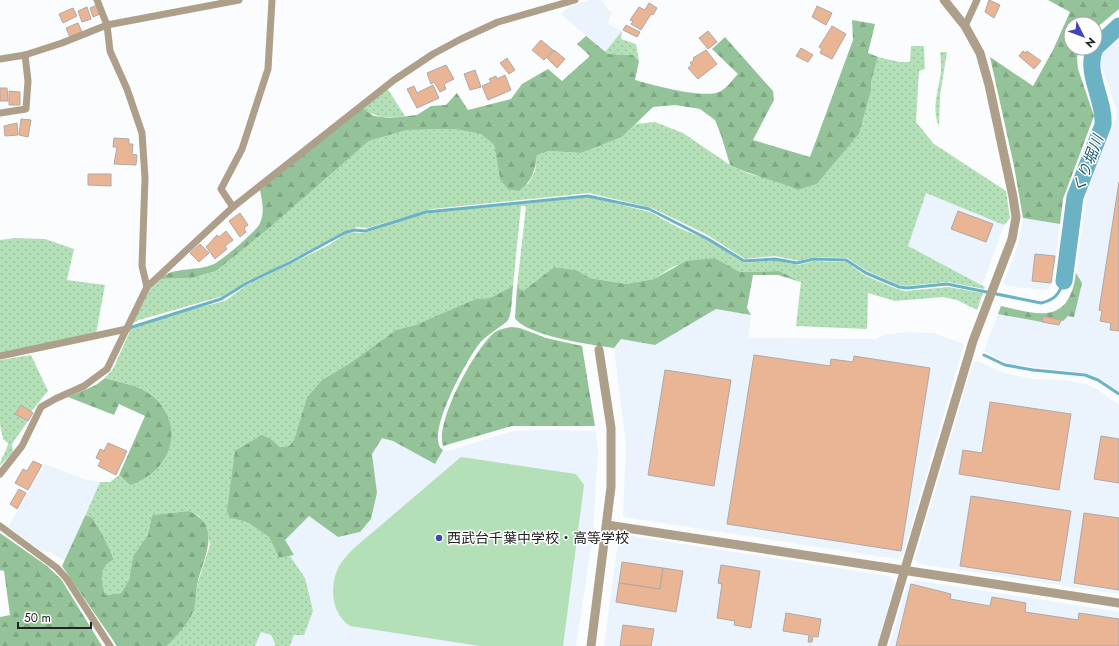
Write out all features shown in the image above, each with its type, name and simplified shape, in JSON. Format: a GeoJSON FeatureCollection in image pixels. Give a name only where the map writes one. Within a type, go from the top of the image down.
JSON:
{"type":"FeatureCollection","features":[{"type":"Feature","properties":{"kind":"street"},"geometry":{"type":"LineString","coordinates":[[97,0],[107,25],[110,51],[127,89],[142,133],[145,178],[142,266],[147,287]]}},
{"type":"Feature","properties":{"kind":"street"},"geometry":{"type":"LineString","coordinates":[[0,59],[26,55],[68,41],[107,25],[239,0]]}},
{"type":"Feature","properties":{"kind":"street"},"geometry":{"type":"LineString","coordinates":[[232,207],[221,189],[242,149],[268,69],[272,0]]}},
{"type":"Feature","properties":{"kind":"street"},"geometry":{"type":"LineString","coordinates":[[0,474],[22,446],[41,407],[84,386],[100,376],[107,369],[147,287],[232,207],[394,80],[433,54],[460,39],[498,22],[575,0]]}},
{"type":"Feature","properties":{"kind":"street"},"geometry":{"type":"LineString","coordinates":[[882,646],[973,341],[1012,239],[1016,216],[989,85],[980,53],[965,26],[944,0]]}},
{"type":"Feature","properties":{"kind":"street"},"geometry":{"type":"LineString","coordinates":[[965,26],[977,0]]}},
{"type":"Feature","properties":{"kind":"street"},"geometry":{"type":"LineString","coordinates":[[0,113],[26,109],[28,81],[26,55]]}},
{"type":"Feature","properties":{"kind":"street"},"geometry":{"type":"LineString","coordinates":[[0,356],[127,329]]}},
{"type":"Feature","properties":{"kind":"street"},"geometry":{"type":"LineString","coordinates":[[591,646],[611,487],[611,436],[599,350]]}},
{"type":"Feature","properties":{"kind":"street"},"geometry":{"type":"LineString","coordinates":[[607,525],[1119,603]]}},
{"type":"Feature","properties":{"kind":"street"},"geometry":{"type":"LineString","coordinates":[[0,526],[58,568],[67,579],[110,646]]}},
{"type":"Feature","properties":{"kind":"shaded area"},"geometry":{"type":"Polygon","coordinates":[[[590,0],[601,0],[608,10],[612,12],[608,24],[622,31],[605,52],[561,14],[570,6],[590,0]]]}},
{"type":"Feature","properties":{"kind":"shaded area"},"geometry":{"type":"Polygon","coordinates":[[[1119,37],[1119,392],[1100,378],[1086,373],[1009,364],[984,351],[1001,306],[1035,314],[1050,313],[1064,305],[1074,290],[1087,190],[1116,118],[1116,109],[1101,63],[1103,52],[1119,37]]]}},
{"type":"Feature","properties":{"kind":"shaded area"},"geometry":{"type":"Polygon","coordinates":[[[926,192],[1004,225],[982,285],[908,246],[926,192]]]}},
{"type":"Feature","properties":{"kind":"shaded area"},"geometry":{"type":"Polygon","coordinates":[[[1023,218],[1060,224],[1052,284],[1047,290],[1007,286],[1004,282],[1018,245],[1023,218]]]}},
{"type":"Feature","properties":{"kind":"shaded area"},"geometry":{"type":"Polygon","coordinates":[[[716,309],[751,315],[748,338],[876,339],[883,335],[906,332],[933,333],[964,344],[903,555],[897,559],[623,517],[626,445],[614,348],[621,339],[655,345],[716,309]]]}},
{"type":"Feature","properties":{"kind":"shaded area"},"geometry":{"type":"Polygon","coordinates":[[[978,361],[1003,373],[1033,379],[1063,380],[1086,384],[1097,389],[1119,405],[1119,594],[920,564],[915,559],[973,362],[978,361]]]}},
{"type":"Feature","properties":{"kind":"shaded area","name":"西武台千葉中学校・高等学校"},"geometry":{"type":"Polygon","coordinates":[[[513,431],[596,431],[598,453],[593,534],[576,646],[290,646],[294,635],[305,578],[290,556],[294,555],[285,540],[309,516],[338,537],[360,532],[371,519],[377,493],[372,454],[382,438],[393,441],[435,464],[443,450],[448,451],[513,431]]]}},
{"type":"Feature","properties":{"kind":"shaded area"},"geometry":{"type":"Polygon","coordinates":[[[45,464],[86,480],[100,482],[65,561],[50,552],[43,552],[8,527],[45,464]]]}},
{"type":"Feature","properties":{"kind":"shaded area"},"geometry":{"type":"Polygon","coordinates":[[[619,534],[889,576],[895,582],[877,646],[604,646],[619,534]]]}},
{"type":"Feature","properties":{"kind":"shaded area"},"geometry":{"type":"Polygon","coordinates":[[[915,580],[1119,612],[1119,646],[889,646],[907,586],[915,580]]]}},
{"type":"Feature","properties":{"kind":"shaded area"},"geometry":{"type":"Polygon","coordinates":[[[261,631],[271,635],[275,643],[274,646],[255,646],[261,631]]]}},
{"type":"Feature","properties":{"kind":"green space"},"geometry":{"type":"Polygon","coordinates":[[[1048,0],[1119,0],[1119,9],[1103,22],[1103,16],[1068,16],[1070,12],[1048,0]]]}},
{"type":"Feature","properties":{"kind":"green space"},"geometry":{"type":"Polygon","coordinates":[[[852,20],[875,24],[868,53],[878,57],[871,82],[871,91],[859,134],[817,184],[798,190],[730,165],[715,120],[700,109],[675,105],[653,107],[622,137],[581,153],[549,151],[537,155],[530,179],[519,191],[508,189],[500,179],[494,145],[481,134],[454,129],[407,130],[369,141],[268,229],[216,271],[192,278],[159,279],[171,272],[200,268],[214,264],[239,245],[258,227],[262,219],[263,211],[260,190],[362,108],[374,116],[390,118],[417,115],[431,106],[446,105],[457,93],[468,110],[511,99],[522,84],[548,69],[562,81],[590,56],[577,44],[586,36],[608,54],[633,55],[639,61],[635,80],[679,91],[704,94],[723,90],[738,74],[712,49],[725,37],[773,91],[774,100],[753,140],[810,157],[853,40],[852,20]]]}},
{"type":"Feature","properties":{"kind":"green space"},"geometry":{"type":"Polygon","coordinates":[[[1063,28],[1063,56],[1077,56],[1078,69],[1094,116],[1063,199],[1060,224],[1023,218],[1014,166],[990,57],[1033,86],[1053,50],[1063,28]]]}},
{"type":"Feature","properties":{"kind":"green space"},"geometry":{"type":"Polygon","coordinates":[[[622,31],[621,39],[636,44],[639,61],[633,55],[608,54],[605,52],[622,31]]]}},
{"type":"Feature","properties":{"kind":"green space"},"geometry":{"type":"Polygon","coordinates":[[[911,46],[924,46],[925,69],[919,71],[916,122],[934,144],[1006,191],[1010,218],[1004,225],[926,193],[908,246],[985,287],[984,289],[948,282],[906,286],[899,285],[865,270],[847,258],[814,257],[799,261],[775,256],[745,259],[706,234],[652,208],[589,193],[432,209],[367,228],[358,227],[347,230],[274,269],[249,280],[223,296],[139,320],[132,324],[148,292],[159,279],[192,278],[216,271],[268,229],[369,141],[407,130],[454,129],[481,134],[494,145],[500,179],[528,184],[535,171],[537,155],[549,151],[581,153],[622,137],[636,124],[655,122],[683,133],[730,165],[749,174],[776,180],[798,190],[817,184],[859,134],[871,91],[871,82],[878,57],[900,62],[910,62],[911,46]]]}},
{"type":"Feature","properties":{"kind":"green space"},"geometry":{"type":"Polygon","coordinates":[[[940,52],[947,52],[940,96],[939,126],[936,113],[936,99],[941,71],[940,52]]]}},
{"type":"Feature","properties":{"kind":"green space"},"geometry":{"type":"Polygon","coordinates":[[[387,88],[405,116],[382,117],[372,114],[362,108],[387,88]]]}},
{"type":"Feature","properties":{"kind":"green space"},"geometry":{"type":"Polygon","coordinates":[[[589,197],[650,212],[679,228],[706,239],[744,263],[775,260],[798,265],[814,261],[846,262],[866,276],[905,291],[948,287],[983,293],[977,310],[957,300],[943,297],[895,301],[868,293],[867,329],[796,326],[801,282],[779,271],[740,272],[715,258],[674,266],[654,279],[626,284],[590,278],[575,270],[554,267],[523,291],[517,287],[526,206],[521,206],[513,286],[490,298],[477,299],[415,325],[396,330],[350,363],[322,380],[307,397],[294,440],[289,446],[280,447],[271,439],[230,518],[247,522],[269,537],[279,558],[290,556],[305,578],[313,611],[304,635],[294,635],[290,646],[274,646],[275,643],[271,635],[261,632],[255,646],[167,646],[192,613],[198,582],[210,545],[207,528],[199,516],[189,511],[152,515],[148,535],[133,556],[129,580],[121,593],[104,595],[101,578],[103,570],[105,566],[114,558],[96,523],[91,517],[85,516],[100,482],[110,482],[119,475],[130,485],[163,408],[143,391],[123,382],[105,378],[113,369],[131,329],[176,313],[225,301],[247,285],[329,245],[348,232],[364,233],[420,215],[435,212],[589,197]]]}},
{"type":"Feature","properties":{"kind":"green space"},"geometry":{"type":"Polygon","coordinates":[[[15,238],[45,239],[74,249],[67,280],[105,285],[96,334],[0,354],[0,240],[15,238]]]}},
{"type":"Feature","properties":{"kind":"green space"},"geometry":{"type":"Polygon","coordinates":[[[715,258],[740,272],[779,271],[801,282],[778,275],[753,275],[747,308],[751,315],[716,309],[655,345],[621,339],[614,348],[576,342],[532,330],[515,318],[517,287],[523,291],[554,267],[576,270],[590,278],[626,284],[654,279],[686,261],[715,258]]]}},
{"type":"Feature","properties":{"kind":"green space"},"geometry":{"type":"Polygon","coordinates":[[[1076,273],[1082,283],[1074,317],[1068,316],[1063,321],[1043,317],[1042,322],[998,314],[1001,306],[1040,313],[1059,309],[1067,301],[1072,290],[1076,273]]]}},
{"type":"Feature","properties":{"kind":"green space"},"geometry":{"type":"Polygon","coordinates":[[[513,286],[511,309],[508,320],[480,343],[466,364],[450,397],[439,430],[438,443],[443,450],[435,464],[393,441],[382,438],[372,454],[377,493],[371,519],[360,532],[338,537],[309,516],[285,540],[294,555],[279,558],[269,537],[247,522],[230,518],[227,511],[235,451],[262,435],[271,439],[280,447],[289,446],[294,440],[307,397],[322,380],[350,363],[396,330],[415,325],[476,299],[490,298],[513,286]]]}},
{"type":"Feature","properties":{"kind":"green space"},"geometry":{"type":"Polygon","coordinates":[[[512,327],[520,328],[546,338],[582,346],[595,426],[512,426],[443,446],[442,435],[445,420],[458,386],[477,353],[495,332],[512,327]]]}},
{"type":"Feature","properties":{"kind":"green space"},"geometry":{"type":"Polygon","coordinates":[[[31,355],[48,391],[31,412],[21,405],[16,414],[28,421],[12,444],[13,452],[0,466],[8,443],[3,439],[0,424],[0,360],[31,355]]]}},
{"type":"Feature","properties":{"kind":"green space"},"geometry":{"type":"Polygon","coordinates":[[[105,378],[137,387],[145,391],[158,401],[169,420],[171,432],[167,454],[152,473],[142,480],[130,485],[119,475],[145,416],[119,404],[114,415],[68,397],[96,385],[105,378]]]}},
{"type":"Feature","properties":{"kind":"green space","name":"西武台千葉中学校・高等学校"},"geometry":{"type":"Polygon","coordinates":[[[461,457],[576,474],[584,485],[563,646],[480,646],[350,626],[339,614],[333,591],[336,574],[344,559],[353,549],[461,457]]]}},
{"type":"Feature","properties":{"kind":"green space"},"geometry":{"type":"Polygon","coordinates":[[[189,511],[199,517],[205,525],[208,533],[207,551],[196,589],[195,606],[190,618],[167,646],[117,646],[62,566],[85,516],[90,516],[93,519],[114,559],[105,566],[102,574],[102,584],[105,595],[121,593],[129,580],[133,556],[148,535],[152,515],[189,511]]]}},
{"type":"Feature","properties":{"kind":"green space"},"geometry":{"type":"Polygon","coordinates":[[[0,533],[47,566],[61,579],[102,646],[0,646],[0,617],[10,615],[4,571],[0,570],[0,533]]]}},
{"type":"Feature","properties":{"kind":"building"},"geometry":{"type":"Polygon","coordinates":[[[989,0],[1000,5],[994,18],[985,12],[989,0]]]}},
{"type":"Feature","properties":{"kind":"building"},"geometry":{"type":"Polygon","coordinates":[[[649,3],[657,8],[653,15],[651,14],[641,30],[631,24],[633,21],[630,20],[639,7],[645,10],[649,3]]]}},
{"type":"Feature","properties":{"kind":"building"},"geometry":{"type":"Polygon","coordinates":[[[97,5],[100,14],[93,17],[90,8],[97,5]]]}},
{"type":"Feature","properties":{"kind":"building"},"geometry":{"type":"Polygon","coordinates":[[[817,6],[832,13],[826,25],[812,17],[817,6]]]}},
{"type":"Feature","properties":{"kind":"building"},"geometry":{"type":"Polygon","coordinates":[[[87,7],[91,19],[82,22],[78,11],[87,7]]]}},
{"type":"Feature","properties":{"kind":"building"},"geometry":{"type":"Polygon","coordinates":[[[73,8],[77,16],[63,23],[59,14],[73,8]]]}},
{"type":"Feature","properties":{"kind":"building"},"geometry":{"type":"Polygon","coordinates":[[[78,23],[82,32],[70,37],[66,28],[78,23]]]}},
{"type":"Feature","properties":{"kind":"building"},"geometry":{"type":"Polygon","coordinates":[[[626,25],[640,32],[637,37],[623,30],[626,25]]]}},
{"type":"Feature","properties":{"kind":"building"},"geometry":{"type":"Polygon","coordinates":[[[832,26],[846,34],[832,59],[820,53],[822,49],[819,47],[832,26]]]}},
{"type":"Feature","properties":{"kind":"building"},"geometry":{"type":"Polygon","coordinates":[[[708,31],[717,42],[708,49],[699,38],[708,31]]]}},
{"type":"Feature","properties":{"kind":"building"},"geometry":{"type":"Polygon","coordinates":[[[541,40],[553,50],[544,60],[532,50],[541,40]]]}},
{"type":"Feature","properties":{"kind":"building"},"geometry":{"type":"Polygon","coordinates":[[[801,48],[813,55],[808,62],[796,56],[801,48]]]}},
{"type":"Feature","properties":{"kind":"building"},"geometry":{"type":"Polygon","coordinates":[[[554,50],[565,59],[557,68],[547,58],[554,50]]]}},
{"type":"Feature","properties":{"kind":"building"},"geometry":{"type":"Polygon","coordinates":[[[706,50],[717,64],[698,79],[688,68],[692,65],[690,63],[694,60],[693,58],[706,50]]]}},
{"type":"Feature","properties":{"kind":"building"},"geometry":{"type":"Polygon","coordinates":[[[1023,51],[1026,53],[1027,51],[1041,61],[1034,69],[1019,56],[1023,51]]]}},
{"type":"Feature","properties":{"kind":"building"},"geometry":{"type":"Polygon","coordinates":[[[507,58],[515,70],[509,74],[500,63],[507,58]]]}},
{"type":"Feature","properties":{"kind":"building"},"geometry":{"type":"Polygon","coordinates":[[[446,65],[454,79],[444,84],[446,89],[440,92],[434,82],[431,84],[427,73],[446,65]]]}},
{"type":"Feature","properties":{"kind":"building"},"geometry":{"type":"Polygon","coordinates":[[[475,70],[481,87],[470,90],[464,74],[475,70]]]}},
{"type":"Feature","properties":{"kind":"building"},"geometry":{"type":"Polygon","coordinates":[[[505,75],[511,90],[488,100],[482,86],[491,82],[489,79],[496,76],[497,79],[505,75]]]}},
{"type":"Feature","properties":{"kind":"building"},"geometry":{"type":"Polygon","coordinates":[[[433,85],[439,98],[417,108],[407,89],[414,86],[417,93],[433,85]]]}},
{"type":"Feature","properties":{"kind":"building"},"geometry":{"type":"Polygon","coordinates":[[[0,88],[7,88],[8,101],[0,101],[0,88]]]}},
{"type":"Feature","properties":{"kind":"building"},"geometry":{"type":"Polygon","coordinates":[[[9,91],[20,92],[20,105],[9,105],[9,91]]]}},
{"type":"Feature","properties":{"kind":"building"},"geometry":{"type":"Polygon","coordinates":[[[21,119],[31,120],[28,137],[19,135],[21,119]]]}},
{"type":"Feature","properties":{"kind":"building"},"geometry":{"type":"Polygon","coordinates":[[[17,123],[18,135],[5,136],[4,126],[17,123]]]}},
{"type":"Feature","properties":{"kind":"building"},"geometry":{"type":"Polygon","coordinates":[[[114,138],[129,139],[129,144],[133,144],[132,154],[137,155],[136,165],[114,164],[117,147],[113,147],[114,138]]]}},
{"type":"Feature","properties":{"kind":"building"},"geometry":{"type":"Polygon","coordinates":[[[88,174],[111,174],[111,186],[88,185],[88,174]]]}},
{"type":"Feature","properties":{"kind":"building"},"geometry":{"type":"Polygon","coordinates":[[[1119,182],[1119,331],[1110,330],[1111,323],[1100,321],[1102,311],[1099,310],[1119,182]]]}},
{"type":"Feature","properties":{"kind":"building"},"geometry":{"type":"Polygon","coordinates":[[[958,211],[993,224],[986,242],[951,229],[958,211]]]}},
{"type":"Feature","properties":{"kind":"building"},"geometry":{"type":"Polygon","coordinates":[[[240,213],[248,225],[244,228],[246,232],[240,237],[229,221],[240,213]]]}},
{"type":"Feature","properties":{"kind":"building"},"geometry":{"type":"Polygon","coordinates":[[[226,231],[233,240],[225,246],[227,249],[215,259],[206,247],[217,235],[219,237],[226,231]]]}},
{"type":"Feature","properties":{"kind":"building"},"geometry":{"type":"Polygon","coordinates":[[[200,244],[209,253],[199,262],[190,253],[200,244]]]}},
{"type":"Feature","properties":{"kind":"building"},"geometry":{"type":"Polygon","coordinates":[[[1035,254],[1055,256],[1051,283],[1032,281],[1035,254]]]}},
{"type":"Feature","properties":{"kind":"building"},"geometry":{"type":"Polygon","coordinates":[[[1043,316],[1061,320],[1059,325],[1042,322],[1043,316]]]}},
{"type":"Feature","properties":{"kind":"building"},"geometry":{"type":"Polygon","coordinates":[[[754,355],[830,366],[831,359],[853,362],[854,356],[930,368],[901,551],[727,524],[754,355]]]}},
{"type":"Feature","properties":{"kind":"building"},"geometry":{"type":"Polygon","coordinates":[[[665,370],[731,380],[714,486],[648,475],[665,370]]]}},
{"type":"Feature","properties":{"kind":"building"},"geometry":{"type":"Polygon","coordinates":[[[990,402],[1071,414],[1059,490],[959,474],[963,450],[982,453],[990,402]]]}},
{"type":"Feature","properties":{"kind":"building"},"geometry":{"type":"Polygon","coordinates":[[[21,405],[33,413],[28,421],[15,414],[21,405]]]}},
{"type":"Feature","properties":{"kind":"building"},"geometry":{"type":"Polygon","coordinates":[[[1101,436],[1119,439],[1119,483],[1094,479],[1101,436]]]}},
{"type":"Feature","properties":{"kind":"building"},"geometry":{"type":"Polygon","coordinates":[[[108,443],[127,451],[116,475],[98,466],[101,460],[96,458],[100,449],[104,451],[108,443]]]}},
{"type":"Feature","properties":{"kind":"building"},"geometry":{"type":"Polygon","coordinates":[[[33,461],[42,465],[28,490],[15,483],[23,469],[27,471],[33,461]]]}},
{"type":"Feature","properties":{"kind":"building"},"geometry":{"type":"Polygon","coordinates":[[[19,489],[26,493],[17,509],[10,504],[19,489]]]}},
{"type":"Feature","properties":{"kind":"building"},"geometry":{"type":"Polygon","coordinates":[[[971,496],[1071,511],[1060,581],[960,566],[971,496]]]}},
{"type":"Feature","properties":{"kind":"building"},"geometry":{"type":"Polygon","coordinates":[[[1084,513],[1119,518],[1119,590],[1074,583],[1084,513]]]}},
{"type":"Feature","properties":{"kind":"building"},"geometry":{"type":"Polygon","coordinates":[[[622,562],[663,568],[660,589],[619,583],[622,562]]]}},
{"type":"Feature","properties":{"kind":"building"},"geometry":{"type":"Polygon","coordinates":[[[721,565],[760,571],[751,628],[734,625],[735,621],[717,618],[722,584],[718,583],[721,565]]]}},
{"type":"Feature","properties":{"kind":"building"},"geometry":{"type":"Polygon","coordinates":[[[663,568],[683,571],[676,612],[616,602],[619,583],[660,589],[663,568]]]}},
{"type":"Feature","properties":{"kind":"building"},"geometry":{"type":"Polygon","coordinates":[[[911,584],[951,594],[950,599],[990,606],[992,597],[1026,603],[1025,612],[1078,620],[1079,613],[1119,619],[1119,646],[896,646],[911,584]]]}},
{"type":"Feature","properties":{"kind":"building"},"geometry":{"type":"Polygon","coordinates":[[[786,613],[821,619],[818,637],[813,636],[812,642],[808,642],[809,635],[783,631],[786,613]]]}},
{"type":"Feature","properties":{"kind":"building"},"geometry":{"type":"Polygon","coordinates":[[[623,625],[654,629],[651,646],[620,646],[623,625]]]}},
{"type":"Feature","properties":{"kind":"waterway","name":"くり堀川"},"geometry":{"type":"LineString","coordinates":[[1103,41],[1119,26]]}},
{"type":"Feature","properties":{"kind":"waterway","name":"くり堀川"},"geometry":{"type":"LineString","coordinates":[[1064,281],[1075,197],[1103,125],[1103,115],[1093,76],[1092,56]]}},
{"type":"Feature","properties":{"kind":"waterway"},"geometry":{"type":"LineString","coordinates":[[129,328],[221,299],[247,283],[289,263],[346,232],[354,230],[365,231],[426,212],[588,196],[649,209],[708,239],[744,261],[775,259],[797,263],[814,259],[846,260],[866,273],[899,287],[907,288],[947,284],[1041,303],[1056,296],[1064,281]]}},
{"type":"Feature","properties":{"kind":"waterway"},"geometry":{"type":"LineString","coordinates":[[984,355],[1005,365],[1033,370],[1085,375],[1098,380],[1119,394]]}},
{"type":"Feature","properties":{"kind":"place","name":"西武台千葉中学校・高等学校"},"geometry":{"type":"Point","coordinates":[439,538]}}]}
